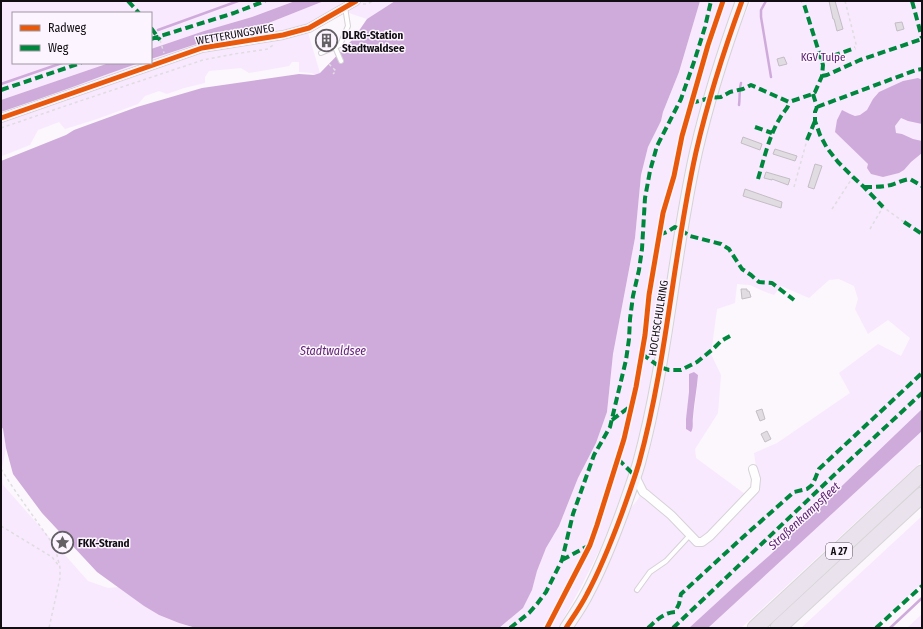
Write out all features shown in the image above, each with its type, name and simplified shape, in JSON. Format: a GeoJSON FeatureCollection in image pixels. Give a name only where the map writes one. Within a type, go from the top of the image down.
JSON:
{"type":"FeatureCollection","features":[{"type":"Feature","properties":{"kind":"highway","name":"A 27"},"geometry":{"type":"LineString","coordinates":[[755,628],[922,473]]}},
{"type":"Feature","properties":{"kind":"highway","name":"A 27"},"geometry":{"type":"LineString","coordinates":[[778,628],[922,495]]}},
{"type":"Feature","properties":{"kind":"street","name":"HOCHSCHULRING"},"geometry":{"type":"LineString","coordinates":[[566,628],[587,594],[610,544],[635,476],[660,368],[681,230],[696,152],[712,91],[742,1]]}},
{"type":"Feature","properties":{"kind":"street","name":"WETTERUNGSWEG"},"geometry":{"type":"LineString","coordinates":[[1,118],[202,48],[283,35],[309,28],[344,7],[358,2]]}},
{"type":"Feature","properties":{"kind":"street"},"geometry":{"type":"LineString","coordinates":[[635,476],[643,492],[671,515],[697,542],[702,542],[710,536],[755,489],[756,479],[753,470]]}},
{"type":"Feature","properties":{"kind":"street"},"geometry":{"type":"LineString","coordinates":[[627,499],[643,492]]}},
{"type":"Feature","properties":{"kind":"lane"},"geometry":{"type":"LineString","coordinates":[[321,53],[340,45],[348,26],[344,7]]}},
{"type":"Feature","properties":{"kind":"lane"},"geometry":{"type":"LineString","coordinates":[[335,47],[341,61]]}},
{"type":"Feature","properties":{"kind":"lane"},"geometry":{"type":"LineString","coordinates":[[636,590],[650,572],[666,561],[691,535]]}},
{"type":"Feature","properties":{"kind":"path"},"geometry":{"type":"LineString","coordinates":[[358,2],[366,4],[374,1]]}},
{"type":"Feature","properties":{"kind":"path"},"geometry":{"type":"LineString","coordinates":[[845,1],[856,44],[855,48]]}},
{"type":"Feature","properties":{"kind":"path"},"geometry":{"type":"LineString","coordinates":[[1,128],[203,60],[268,49],[283,35]]}},
{"type":"Feature","properties":{"kind":"path"},"geometry":{"type":"LineString","coordinates":[[160,40],[165,55]]}},
{"type":"Feature","properties":{"kind":"path"},"geometry":{"type":"LineString","coordinates":[[329,64],[336,70],[333,74]]}},
{"type":"Feature","properties":{"kind":"path"},"geometry":{"type":"LineString","coordinates":[[794,187],[807,140]]}},
{"type":"Feature","properties":{"kind":"path"},"geometry":{"type":"LineString","coordinates":[[832,209],[853,178]]}},
{"type":"Feature","properties":{"kind":"path"},"geometry":{"type":"LineString","coordinates":[[870,229],[883,207],[904,222]]}},
{"type":"Feature","properties":{"kind":"path"},"geometry":{"type":"LineString","coordinates":[[1,469],[56,551],[60,568],[60,578],[49,628]]}},
{"type":"Feature","properties":{"kind":"path"},"geometry":{"type":"LineString","coordinates":[[1,526],[52,557],[60,568]]}},
{"type":"Feature","properties":{"kind":"green space"},"geometry":{"type":"Polygon","coordinates":[[[1,1],[295,1],[252,17],[152,49],[152,12],[12,12],[12,64],[106,64],[1,100],[1,1]]]}},
{"type":"Feature","properties":{"kind":"green space"},"geometry":{"type":"Polygon","coordinates":[[[324,1],[395,1],[367,19],[349,13],[345,4],[306,26],[320,73],[314,75],[312,73],[299,72],[299,62],[292,62],[289,66],[249,73],[241,68],[209,71],[205,77],[205,83],[167,94],[159,91],[145,96],[138,104],[65,129],[59,122],[38,130],[30,145],[2,156],[1,154],[1,112],[136,64],[152,64],[152,59],[218,37],[261,26],[324,1]]]}},
{"type":"Feature","properties":{"kind":"green space"},"geometry":{"type":"Polygon","coordinates":[[[700,1],[736,1],[720,49],[649,401],[631,471],[600,549],[558,628],[499,628],[523,608],[532,590],[537,571],[546,548],[559,526],[578,478],[596,443],[607,412],[613,354],[635,238],[641,175],[648,147],[661,121],[663,112],[679,72],[700,1]]]}},
{"type":"Feature","properties":{"kind":"green space","name":"KGV Tulpe"},"geometry":{"type":"Polygon","coordinates":[[[751,1],[922,1],[922,409],[770,555],[689,628],[571,628],[630,508],[640,496],[642,488],[641,474],[663,386],[691,204],[700,159],[723,72],[751,1]],[[839,279],[829,280],[809,298],[781,286],[774,295],[750,285],[737,284],[735,303],[717,309],[711,354],[721,375],[718,413],[695,449],[696,458],[745,494],[752,487],[757,474],[754,453],[777,443],[850,393],[839,373],[878,344],[901,356],[910,338],[888,320],[868,334],[855,309],[858,299],[854,286],[839,279]],[[694,372],[689,375],[689,392],[693,419],[698,375],[694,372]]]}},
{"type":"Feature","properties":{"kind":"green space"},"geometry":{"type":"Polygon","coordinates":[[[1,426],[3,429],[6,448],[2,468],[3,485],[88,581],[108,588],[119,587],[144,606],[159,615],[196,628],[1,628],[1,426]]]}},
{"type":"Feature","properties":{"kind":"green space"},"geometry":{"type":"Polygon","coordinates":[[[922,431],[922,461],[741,628],[708,628],[922,431]]]}},
{"type":"Feature","properties":{"kind":"green space"},"geometry":{"type":"Polygon","coordinates":[[[922,516],[922,583],[873,628],[801,628],[922,516]]]}},
{"type":"Feature","properties":{"kind":"green space"},"geometry":{"type":"Polygon","coordinates":[[[922,614],[922,628],[907,628],[922,614]]]}},
{"type":"Feature","properties":{"kind":"water"},"geometry":{"type":"Polygon","coordinates":[[[295,1],[324,1],[261,26],[218,37],[152,59],[152,49],[252,17],[295,1]]]}},
{"type":"Feature","properties":{"kind":"water","name":"Stadtwaldsee"},"geometry":{"type":"Polygon","coordinates":[[[395,1],[700,1],[679,72],[663,112],[661,121],[648,147],[641,175],[635,238],[613,354],[607,412],[596,443],[578,478],[559,526],[546,548],[537,571],[532,590],[523,608],[499,628],[196,628],[179,623],[159,615],[144,606],[97,572],[42,513],[13,474],[3,429],[1,426],[1,161],[66,135],[74,130],[137,107],[202,88],[299,74],[314,75],[320,73],[354,38],[367,19],[395,1]]]}},
{"type":"Feature","properties":{"kind":"water"},"geometry":{"type":"Polygon","coordinates":[[[106,64],[136,64],[1,112],[1,100],[106,64]]]}},
{"type":"Feature","properties":{"kind":"water"},"geometry":{"type":"Polygon","coordinates":[[[918,78],[922,80],[922,124],[901,118],[895,126],[896,133],[922,141],[922,153],[899,173],[883,177],[871,174],[867,168],[868,164],[835,132],[837,120],[842,110],[855,116],[860,115],[867,110],[879,92],[903,81],[918,78]]]}},
{"type":"Feature","properties":{"kind":"water"},"geometry":{"type":"Polygon","coordinates":[[[694,372],[698,375],[693,412],[693,426],[691,432],[686,429],[686,419],[689,374],[694,372]]]}},
{"type":"Feature","properties":{"kind":"water"},"geometry":{"type":"Polygon","coordinates":[[[922,409],[922,431],[708,628],[689,628],[770,555],[922,409]]]}},
{"type":"Feature","properties":{"kind":"building"},"geometry":{"type":"Polygon","coordinates":[[[829,1],[835,1],[843,29],[837,31],[829,1]]]}},
{"type":"Feature","properties":{"kind":"building"},"geometry":{"type":"Polygon","coordinates":[[[902,22],[904,29],[897,31],[895,23],[902,22]]]}},
{"type":"Feature","properties":{"kind":"building","name":"DLRG-Station Stadtwaldsee"},"geometry":{"type":"Polygon","coordinates":[[[332,33],[336,42],[322,48],[318,39],[332,33]]]}},
{"type":"Feature","properties":{"kind":"building"},"geometry":{"type":"Polygon","coordinates":[[[784,57],[787,64],[779,66],[777,59],[784,57]]]}},
{"type":"Feature","properties":{"kind":"building"},"geometry":{"type":"Polygon","coordinates":[[[743,137],[762,144],[760,150],[741,143],[743,137]]]}},
{"type":"Feature","properties":{"kind":"building"},"geometry":{"type":"Polygon","coordinates":[[[775,149],[797,156],[795,161],[773,154],[775,149]]]}},
{"type":"Feature","properties":{"kind":"building"},"geometry":{"type":"Polygon","coordinates":[[[815,164],[822,166],[814,189],[808,187],[815,164]]]}},
{"type":"Feature","properties":{"kind":"building"},"geometry":{"type":"Polygon","coordinates":[[[766,172],[790,179],[788,185],[772,179],[764,178],[766,172]]]}},
{"type":"Feature","properties":{"kind":"building"},"geometry":{"type":"Polygon","coordinates":[[[745,189],[782,202],[781,208],[743,196],[745,189]]]}},
{"type":"Feature","properties":{"kind":"building"},"geometry":{"type":"Polygon","coordinates":[[[741,289],[747,289],[751,297],[742,299],[741,289]]]}},
{"type":"Feature","properties":{"kind":"building"},"geometry":{"type":"Polygon","coordinates":[[[762,409],[765,419],[760,421],[756,411],[762,409]]]}},
{"type":"Feature","properties":{"kind":"building"},"geometry":{"type":"Polygon","coordinates":[[[767,431],[771,439],[765,442],[761,434],[767,431]]]}},
{"type":"Feature","properties":{"kind":"waterway"},"geometry":{"type":"LineString","coordinates":[[158,30],[238,1]]}},
{"type":"Feature","properties":{"kind":"waterway"},"geometry":{"type":"LineString","coordinates":[[766,1],[761,10],[761,17],[771,77]]}},
{"type":"Feature","properties":{"kind":"waterway"},"geometry":{"type":"LineString","coordinates":[[1,84],[59,64]]}},
{"type":"Feature","properties":{"kind":"waterway"},"geometry":{"type":"LineString","coordinates":[[739,105],[741,83]]}},
{"type":"Feature","properties":{"kind":"waterway"},"geometry":{"type":"LineString","coordinates":[[890,628],[922,598]]}},
{"type":"Feature","properties":{"kind":"marked path"},"geometry":{"type":"LineString","coordinates":[[128,1],[138,12]]}},
{"type":"Feature","properties":{"kind":"marked path"},"geometry":{"type":"LineString","coordinates":[[152,39],[234,13],[265,1]]}},
{"type":"Feature","properties":{"kind":"marked path"},"geometry":{"type":"LineString","coordinates":[[510,628],[529,613],[537,604],[546,592],[562,560],[573,514],[594,455],[610,427],[626,360],[633,296],[642,249],[645,198],[650,171],[657,146],[681,99],[705,27],[711,1]]}},
{"type":"Feature","properties":{"kind":"marked path"},"geometry":{"type":"LineString","coordinates":[[691,103],[721,97],[730,92],[743,89],[751,85],[789,102],[813,94],[822,76],[823,65],[803,1]]}},
{"type":"Feature","properties":{"kind":"marked path"},"geometry":{"type":"LineString","coordinates":[[912,1],[922,38]]}},
{"type":"Feature","properties":{"kind":"marked path"},"geometry":{"type":"LineString","coordinates":[[152,29],[160,40]]}},
{"type":"Feature","properties":{"kind":"marked path"},"geometry":{"type":"LineString","coordinates":[[822,76],[860,60],[922,39]]}},
{"type":"Feature","properties":{"kind":"marked path"},"geometry":{"type":"LineString","coordinates":[[821,60],[855,48]]}},
{"type":"Feature","properties":{"kind":"marked path"},"geometry":{"type":"LineString","coordinates":[[1,90],[78,64]]}},
{"type":"Feature","properties":{"kind":"marked path"},"geometry":{"type":"LineString","coordinates":[[817,107],[922,69]]}},
{"type":"Feature","properties":{"kind":"marked path"},"geometry":{"type":"LineString","coordinates":[[813,94],[817,107],[815,112],[815,121],[827,148],[838,162],[883,207]]}},
{"type":"Feature","properties":{"kind":"marked path"},"geometry":{"type":"LineString","coordinates":[[758,179],[773,132],[789,102]]}},
{"type":"Feature","properties":{"kind":"marked path"},"geometry":{"type":"LineString","coordinates":[[807,140],[815,121]]}},
{"type":"Feature","properties":{"kind":"marked path"},"geometry":{"type":"LineString","coordinates":[[755,127],[772,133]]}},
{"type":"Feature","properties":{"kind":"marked path"},"geometry":{"type":"LineString","coordinates":[[864,187],[888,186],[910,179],[922,186]]}},
{"type":"Feature","properties":{"kind":"marked path"},"geometry":{"type":"LineString","coordinates":[[904,222],[922,234]]}},
{"type":"Feature","properties":{"kind":"marked path"},"geometry":{"type":"LineString","coordinates":[[659,235],[675,227],[690,236],[721,244],[729,249],[742,269],[759,282],[772,283],[794,300]]}},
{"type":"Feature","properties":{"kind":"marked path"},"geometry":{"type":"LineString","coordinates":[[642,354],[660,367],[669,370],[681,370],[697,362],[721,341],[730,336]]}},
{"type":"Feature","properties":{"kind":"marked path"},"geometry":{"type":"LineString","coordinates":[[648,628],[664,615],[675,612],[679,604],[681,594],[794,492],[807,489],[812,485],[819,469],[922,373]]}},
{"type":"Feature","properties":{"kind":"marked path"},"geometry":{"type":"LineString","coordinates":[[673,628],[922,393]]}},
{"type":"Feature","properties":{"kind":"marked path"},"geometry":{"type":"LineString","coordinates":[[612,420],[632,405]]}},
{"type":"Feature","properties":{"kind":"marked path"},"geometry":{"type":"LineString","coordinates":[[618,459],[635,476]]}},
{"type":"Feature","properties":{"kind":"marked path"},"geometry":{"type":"LineString","coordinates":[[562,560],[588,546]]}},
{"type":"Feature","properties":{"kind":"marked path"},"geometry":{"type":"LineString","coordinates":[[876,628],[922,586]]}},
{"type":"Feature","properties":{"kind":"cycle path"},"geometry":{"type":"LineString","coordinates":[[1,118],[202,48],[283,35],[309,28],[356,1]]}},
{"type":"Feature","properties":{"kind":"cycle path"},"geometry":{"type":"LineString","coordinates":[[547,628],[590,545],[624,439],[636,387],[645,335],[649,295],[663,213],[674,176],[682,136],[708,45],[723,1]]}},
{"type":"Feature","properties":{"kind":"cycle path"},"geometry":{"type":"LineString","coordinates":[[566,628],[580,607],[602,564],[622,513],[639,463],[649,425],[681,230],[696,152],[717,75],[742,1]]}},
{"type":"Feature","properties":{"kind":"place","name":"DLRG-Station Stadtwaldsee"},"geometry":{"type":"Point","coordinates":[327,41]}},
{"type":"Feature","properties":{"kind":"place","name":"FKK-Strand"},"geometry":{"type":"Point","coordinates":[62,543]}},
{"type":"Feature","properties":{"kind":"water label","name":"Straßenkampsfleet"},"geometry":{"type":"Point","coordinates":[804,516]}}]}
